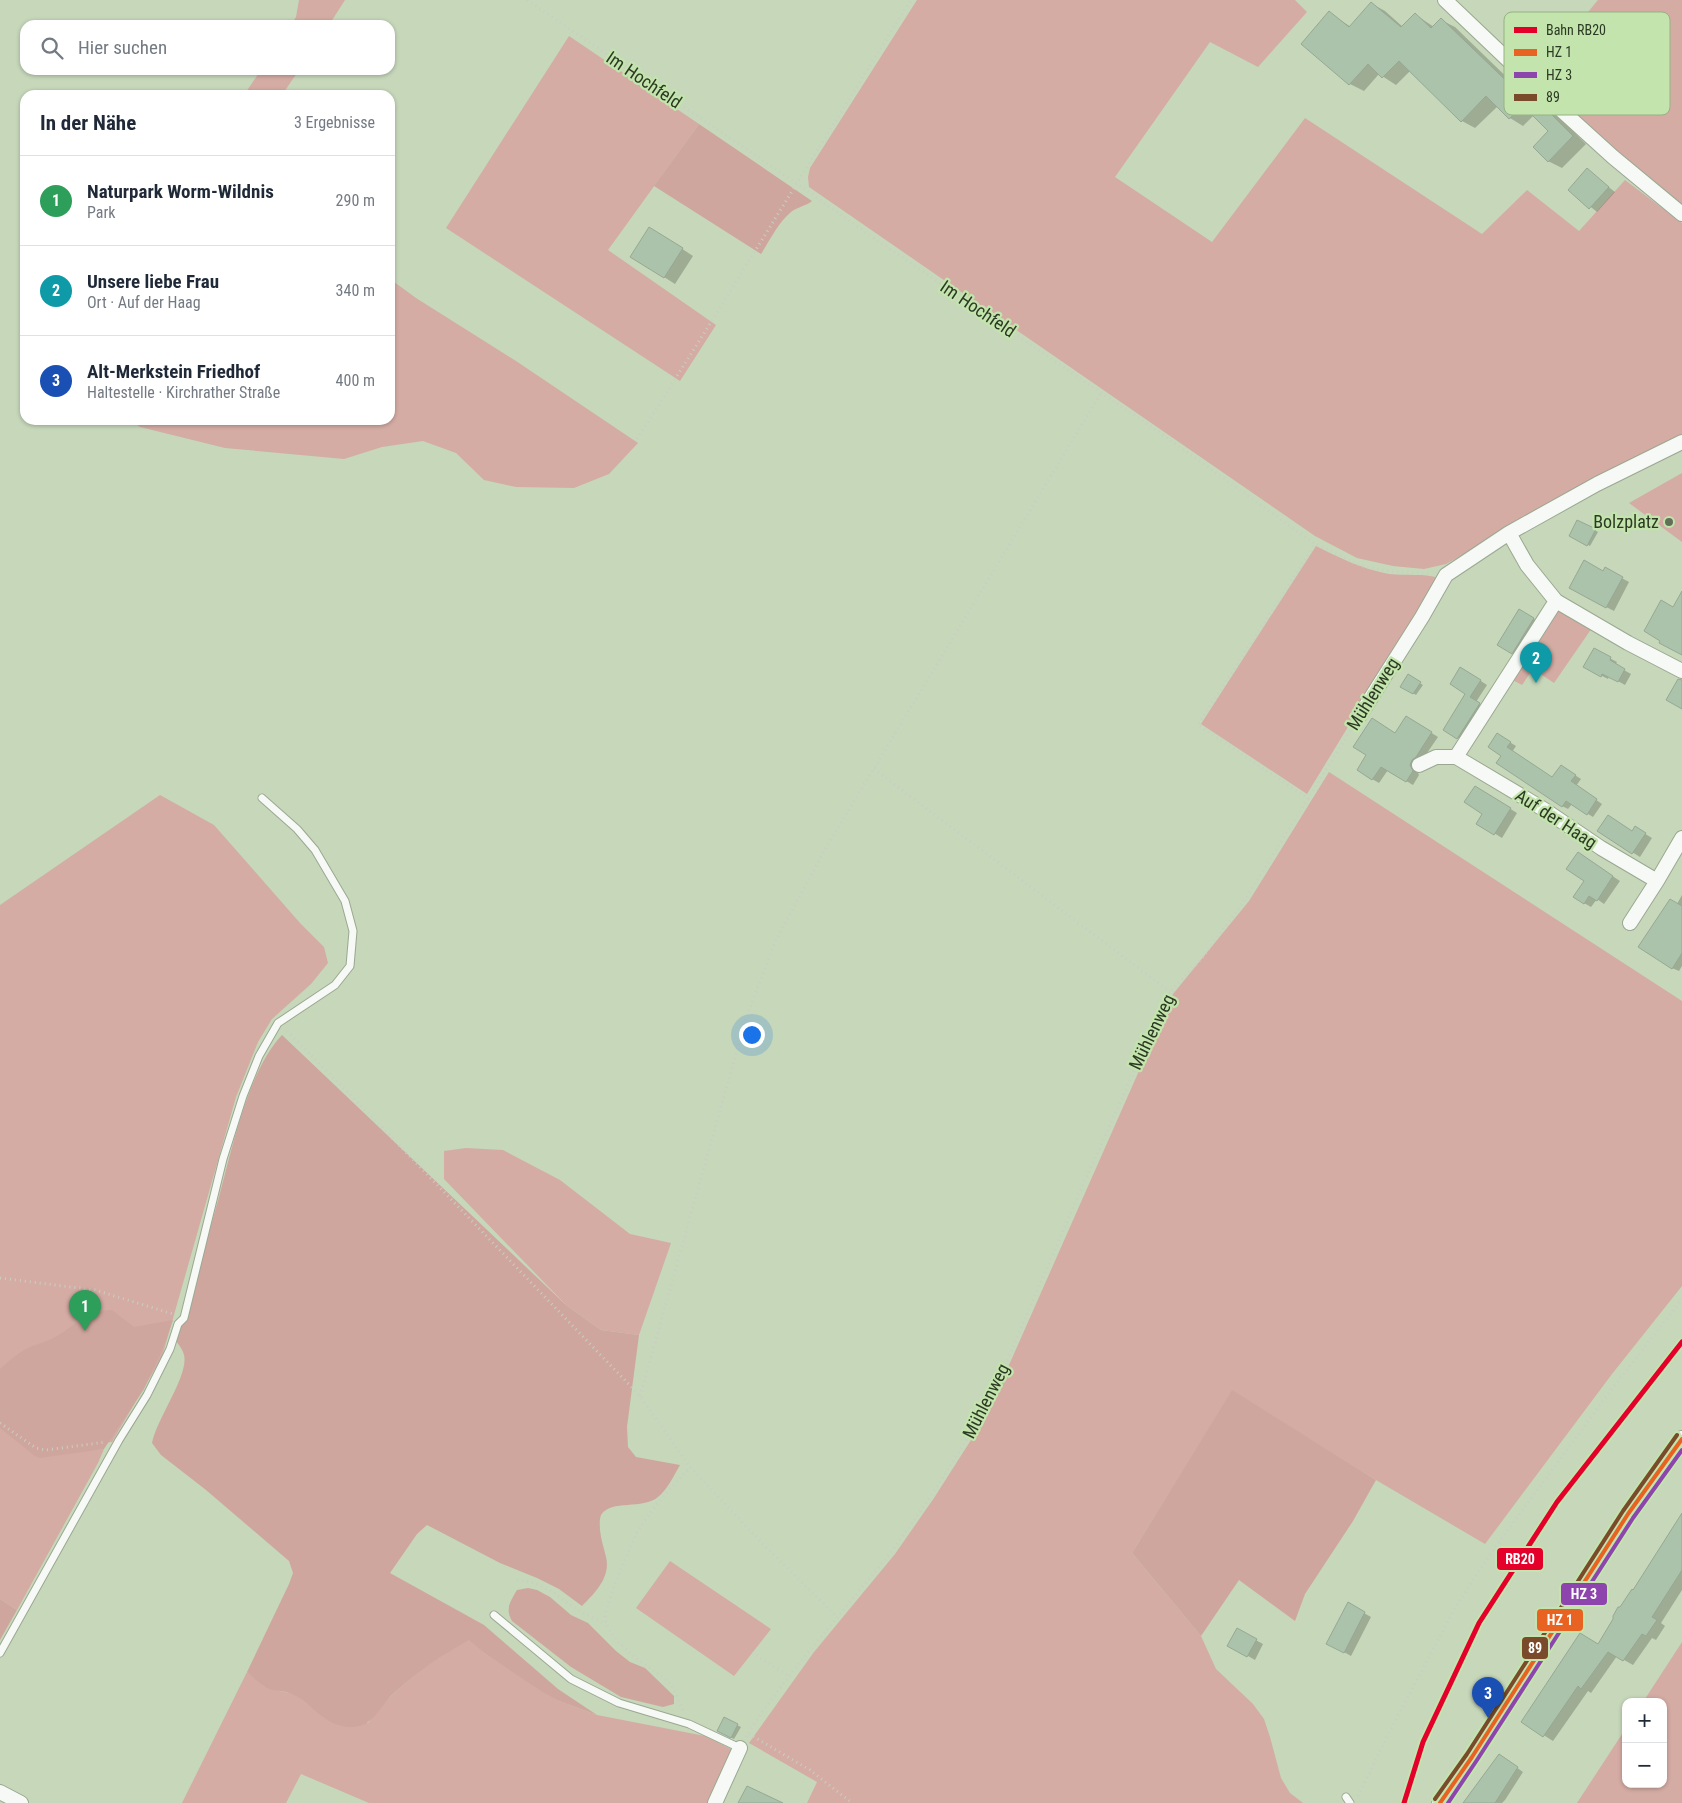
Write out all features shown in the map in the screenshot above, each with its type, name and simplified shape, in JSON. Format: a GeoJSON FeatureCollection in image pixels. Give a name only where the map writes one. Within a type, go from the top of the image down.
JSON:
{"type":"FeatureCollection","features":[{"type":"Feature","properties":{"kind":"street"},"geometry":{"type":"LineString","coordinates":[[1445,0],[1504,56]]}},
{"type":"Feature","properties":{"kind":"street"},"geometry":{"type":"LineString","coordinates":[[1566,115],[1682,214]]}},
{"type":"Feature","properties":{"kind":"street","name":"Mühlenweg"},"geometry":{"type":"LineString","coordinates":[[1360,715],[1422,617],[1446,575],[1509,533],[1598,484],[1682,442]]}},
{"type":"Feature","properties":{"kind":"street"},"geometry":{"type":"LineString","coordinates":[[1509,533],[1527,565],[1556,601],[1628,643],[1682,671]]}},
{"type":"Feature","properties":{"kind":"street"},"geometry":{"type":"LineString","coordinates":[[1420,764],[1436,757],[1456,757],[1556,601]]}},
{"type":"Feature","properties":{"kind":"street","name":"Auf der Haag"},"geometry":{"type":"LineString","coordinates":[[1456,757],[1544,810],[1601,848],[1658,881]]}},
{"type":"Feature","properties":{"kind":"street"},"geometry":{"type":"LineString","coordinates":[[1630,923],[1658,881],[1682,838]]}},
{"type":"Feature","properties":{"kind":"street"},"geometry":{"type":"LineString","coordinates":[[1440,1803],[1628,1514],[1682,1439]]}},
{"type":"Feature","properties":{"kind":"street"},"geometry":{"type":"LineString","coordinates":[[715,1803],[740,1748]]}},
{"type":"Feature","properties":{"kind":"street"},"geometry":{"type":"LineString","coordinates":[[0,1792],[21,1803]]}},
{"type":"Feature","properties":{"kind":"lane"},"geometry":{"type":"LineString","coordinates":[[0,1653],[146,1395],[170,1348],[178,1324],[184,1318],[207,1220],[240,1105],[259,1056],[278,1022],[335,985],[350,966],[353,931],[345,901],[315,850],[297,829],[262,798]]}},
{"type":"Feature","properties":{"kind":"lane"},"geometry":{"type":"LineString","coordinates":[[494,1615],[571,1679],[620,1703],[689,1724],[740,1748]]}},
{"type":"Feature","properties":{"kind":"path","name":"Im Hochfeld"},"geometry":{"type":"LineString","coordinates":[[527,0],[1101,392],[1243,491],[1315,544],[1358,564],[1394,571],[1446,575]]}},
{"type":"Feature","properties":{"kind":"path"},"geometry":{"type":"LineString","coordinates":[[637,438],[712,322],[796,183],[911,0]]}},
{"type":"Feature","properties":{"kind":"path"},"geometry":{"type":"LineString","coordinates":[[640,1396],[743,1027],[758,983],[776,940],[824,851],[1101,392]]}},
{"type":"Feature","properties":{"kind":"path"},"geometry":{"type":"LineString","coordinates":[[1309,798],[1198,726],[1315,544]]}},
{"type":"Feature","properties":{"kind":"path","name":"Mühlenweg"},"geometry":{"type":"LineString","coordinates":[[852,1803],[810,1770],[748,1734],[789,1676],[892,1551],[931,1496],[971,1433],[1003,1370],[1081,1189],[1170,992],[1202,958],[1245,900],[1360,715]]}},
{"type":"Feature","properties":{"kind":"path"},"geometry":{"type":"LineString","coordinates":[[874,769],[1170,992]]}},
{"type":"Feature","properties":{"kind":"path"},"geometry":{"type":"LineString","coordinates":[[278,1022],[640,1396],[690,1467],[761,1542],[837,1617]]}},
{"type":"Feature","properties":{"kind":"path"},"geometry":{"type":"LineString","coordinates":[[0,1278],[95,1290],[184,1318]]}},
{"type":"Feature","properties":{"kind":"path"},"geometry":{"type":"LineString","coordinates":[[1355,1803],[1395,1721],[1455,1608],[1490,1553],[1608,1393],[1682,1299]]}},
{"type":"Feature","properties":{"kind":"path"},"geometry":{"type":"LineString","coordinates":[[0,1423],[36,1448],[46,1450],[119,1440]]}},
{"type":"Feature","properties":{"kind":"path"},"geometry":{"type":"LineString","coordinates":[[689,1724],[672,1686],[666,1679],[636,1659],[617,1641],[606,1624],[605,1615],[614,1586],[637,1532],[657,1504],[690,1467]]}},
{"type":"Feature","properties":{"kind":"path"},"geometry":{"type":"LineString","coordinates":[[517,1580],[531,1581],[544,1586],[580,1612],[606,1624]]}},
{"type":"Feature","properties":{"kind":"path"},"geometry":{"type":"LineString","coordinates":[[752,1653],[789,1676]]}},
{"type":"Feature","properties":{"kind":"shaded area"},"geometry":{"type":"Polygon","coordinates":[[[299,0],[345,0],[332,20],[294,20],[299,0]]]}},
{"type":"Feature","properties":{"kind":"shaded area"},"geometry":{"type":"Polygon","coordinates":[[[917,0],[1295,0],[1307,12],[1258,67],[1210,42],[1115,177],[1212,242],[1305,118],[1482,234],[1527,190],[1579,231],[1625,180],[1682,223],[1682,434],[1446,564],[1424,569],[1393,566],[1357,558],[1315,536],[809,187],[808,177],[810,168],[917,0]]]}},
{"type":"Feature","properties":{"kind":"shaded area"},"geometry":{"type":"Polygon","coordinates":[[[1598,0],[1682,0],[1682,208],[1598,141],[1574,115],[1670,115],[1670,12],[1588,12],[1598,0]]]}},
{"type":"Feature","properties":{"kind":"shaded area"},"geometry":{"type":"Polygon","coordinates":[[[569,36],[699,124],[608,250],[716,325],[680,381],[446,228],[569,36]]]}},
{"type":"Feature","properties":{"kind":"shaded area"},"geometry":{"type":"Polygon","coordinates":[[[258,75],[296,75],[285,90],[247,90],[258,75]]]}},
{"type":"Feature","properties":{"kind":"shaded area"},"geometry":{"type":"Polygon","coordinates":[[[699,124],[812,201],[793,210],[786,216],[761,254],[654,186],[699,124]]]}},
{"type":"Feature","properties":{"kind":"shaded area"},"geometry":{"type":"Polygon","coordinates":[[[395,283],[638,443],[609,474],[574,488],[516,487],[484,480],[456,453],[423,441],[382,447],[344,459],[225,448],[137,425],[395,425],[395,283]]]}},
{"type":"Feature","properties":{"kind":"shaded area","name":"Bolzplatz"},"geometry":{"type":"Polygon","coordinates":[[[1682,473],[1682,542],[1629,503],[1682,473]]]}},
{"type":"Feature","properties":{"kind":"shaded area"},"geometry":{"type":"Polygon","coordinates":[[[1316,546],[1351,563],[1379,572],[1439,578],[1307,794],[1201,724],[1316,546]]]}},
{"type":"Feature","properties":{"kind":"shaded area"},"geometry":{"type":"Polygon","coordinates":[[[1558,605],[1594,625],[1554,683],[1533,669],[1522,685],[1511,679],[1558,605]]]}},
{"type":"Feature","properties":{"kind":"shaded area"},"geometry":{"type":"Polygon","coordinates":[[[1329,772],[1682,1001],[1682,1286],[1612,1374],[1485,1544],[1376,1480],[1232,1391],[1132,1553],[1201,1636],[1216,1669],[1253,1704],[1264,1719],[1281,1778],[1290,1793],[1303,1803],[807,1803],[817,1782],[749,1743],[814,1652],[895,1554],[934,1498],[985,1418],[1173,994],[1249,901],[1329,772]]]}},
{"type":"Feature","properties":{"kind":"shaded area"},"geometry":{"type":"Polygon","coordinates":[[[160,795],[214,825],[300,923],[324,947],[328,963],[311,984],[272,1019],[258,1042],[236,1097],[162,1357],[112,1442],[26,1449],[104,1449],[17,1610],[0,1599],[0,905],[160,795]]]}},
{"type":"Feature","properties":{"kind":"shaded area"},"geometry":{"type":"Polygon","coordinates":[[[282,1035],[566,1305],[601,1330],[639,1335],[627,1427],[628,1447],[636,1457],[680,1465],[662,1494],[652,1501],[612,1507],[601,1515],[600,1530],[606,1557],[606,1571],[597,1590],[582,1606],[559,1589],[500,1563],[427,1525],[417,1534],[390,1573],[484,1625],[558,1689],[597,1715],[559,1701],[541,1691],[484,1653],[469,1640],[421,1671],[394,1693],[372,1719],[356,1727],[342,1726],[329,1721],[294,1695],[268,1689],[247,1672],[289,1584],[293,1573],[289,1561],[206,1490],[161,1455],[152,1443],[182,1374],[184,1355],[176,1341],[243,1112],[260,1069],[270,1050],[282,1035]]]}},
{"type":"Feature","properties":{"kind":"shaded area"},"geometry":{"type":"Polygon","coordinates":[[[466,1148],[503,1150],[560,1180],[630,1234],[671,1243],[639,1335],[601,1330],[566,1305],[444,1179],[444,1151],[466,1148]]]}},
{"type":"Feature","properties":{"kind":"shaded area"},"geometry":{"type":"Polygon","coordinates":[[[112,1310],[134,1327],[173,1320],[162,1351],[144,1389],[104,1449],[40,1458],[35,1456],[0,1428],[0,1369],[23,1351],[54,1338],[82,1319],[95,1313],[112,1310]]]}},
{"type":"Feature","properties":{"kind":"shaded area"},"geometry":{"type":"Polygon","coordinates":[[[1232,1390],[1376,1480],[1353,1521],[1305,1594],[1295,1621],[1239,1580],[1201,1636],[1132,1553],[1232,1390]]]}},
{"type":"Feature","properties":{"kind":"shaded area"},"geometry":{"type":"Polygon","coordinates":[[[670,1561],[771,1629],[734,1676],[636,1608],[670,1561]]]}},
{"type":"Feature","properties":{"kind":"shaded area"},"geometry":{"type":"Polygon","coordinates":[[[528,1588],[537,1590],[550,1597],[571,1615],[588,1623],[630,1662],[645,1668],[674,1696],[674,1704],[663,1707],[621,1697],[571,1667],[512,1621],[509,1606],[512,1598],[517,1590],[528,1588]]]}},
{"type":"Feature","properties":{"kind":"shaded area"},"geometry":{"type":"Polygon","coordinates":[[[0,1599],[17,1610],[0,1640],[0,1599]]]}},
{"type":"Feature","properties":{"kind":"shaded area"},"geometry":{"type":"Polygon","coordinates":[[[469,1639],[484,1653],[559,1701],[597,1715],[705,1736],[733,1750],[709,1803],[369,1803],[301,1774],[286,1803],[182,1803],[247,1672],[264,1686],[294,1694],[313,1708],[368,1723],[386,1700],[411,1678],[469,1639]]]}},
{"type":"Feature","properties":{"kind":"shaded area"},"geometry":{"type":"Polygon","coordinates":[[[1682,1642],[1682,1803],[1577,1803],[1622,1734],[1622,1788],[1667,1788],[1667,1698],[1646,1698],[1682,1642]]]}},
{"type":"Feature","properties":{"kind":"building"},"geometry":{"type":"Polygon","coordinates":[[[1371,2],[1401,27],[1415,13],[1431,28],[1441,18],[1504,79],[1504,114],[1486,96],[1461,122],[1399,61],[1382,78],[1368,64],[1349,85],[1301,44],[1329,11],[1349,27],[1371,2]]]}},
{"type":"Feature","properties":{"kind":"building"},"geometry":{"type":"Polygon","coordinates":[[[1505,115],[1513,115],[1509,119],[1505,115]]]}},
{"type":"Feature","properties":{"kind":"building"},"geometry":{"type":"Polygon","coordinates":[[[1532,115],[1552,115],[1573,136],[1548,162],[1533,147],[1548,131],[1532,115]]]}},
{"type":"Feature","properties":{"kind":"building"},"geometry":{"type":"Polygon","coordinates":[[[1587,168],[1609,187],[1589,209],[1568,190],[1587,168]]]}},
{"type":"Feature","properties":{"kind":"building"},"geometry":{"type":"Polygon","coordinates":[[[649,227],[683,248],[664,278],[630,257],[649,227]]]}},
{"type":"Feature","properties":{"kind":"building"},"geometry":{"type":"Polygon","coordinates":[[[1577,520],[1596,529],[1587,546],[1569,536],[1577,520]]]}},
{"type":"Feature","properties":{"kind":"building"},"geometry":{"type":"Polygon","coordinates":[[[1584,560],[1603,571],[1605,567],[1623,577],[1606,608],[1569,588],[1584,560]]]}},
{"type":"Feature","properties":{"kind":"building"},"geometry":{"type":"Polygon","coordinates":[[[1682,591],[1682,655],[1659,643],[1660,641],[1644,631],[1661,600],[1673,607],[1682,591]]]}},
{"type":"Feature","properties":{"kind":"building"},"geometry":{"type":"Polygon","coordinates":[[[1519,609],[1534,618],[1512,654],[1497,645],[1519,609]]]}},
{"type":"Feature","properties":{"kind":"building"},"geometry":{"type":"Polygon","coordinates":[[[1594,648],[1611,657],[1610,660],[1625,669],[1618,682],[1602,674],[1601,677],[1583,667],[1594,648]]]}},
{"type":"Feature","properties":{"kind":"building"},"geometry":{"type":"Polygon","coordinates":[[[1460,667],[1481,680],[1470,697],[1480,703],[1457,739],[1443,730],[1465,694],[1450,684],[1460,667]]]}},
{"type":"Feature","properties":{"kind":"building"},"geometry":{"type":"Polygon","coordinates":[[[1408,674],[1421,682],[1413,694],[1400,687],[1408,674]]]}},
{"type":"Feature","properties":{"kind":"building"},"geometry":{"type":"Polygon","coordinates":[[[1678,679],[1682,680],[1682,709],[1666,700],[1678,679]]]}},
{"type":"Feature","properties":{"kind":"building"},"geometry":{"type":"Polygon","coordinates":[[[1406,716],[1432,732],[1416,757],[1412,760],[1410,765],[1413,771],[1406,782],[1381,767],[1372,780],[1357,770],[1366,755],[1353,747],[1372,718],[1395,733],[1406,716]]]}},
{"type":"Feature","properties":{"kind":"building"},"geometry":{"type":"Polygon","coordinates":[[[1497,733],[1511,742],[1507,747],[1552,777],[1561,765],[1576,775],[1571,781],[1597,799],[1587,815],[1566,801],[1562,807],[1496,763],[1501,756],[1488,747],[1497,733]]]}},
{"type":"Feature","properties":{"kind":"building"},"geometry":{"type":"Polygon","coordinates":[[[1475,786],[1511,808],[1494,835],[1476,824],[1482,814],[1464,802],[1475,786]]]}},
{"type":"Feature","properties":{"kind":"building"},"geometry":{"type":"Polygon","coordinates":[[[1608,815],[1632,831],[1635,826],[1646,833],[1632,854],[1597,831],[1608,815]]]}},
{"type":"Feature","properties":{"kind":"building"},"geometry":{"type":"Polygon","coordinates":[[[1578,852],[1613,876],[1597,901],[1589,896],[1584,904],[1573,897],[1584,881],[1566,869],[1578,852]]]}},
{"type":"Feature","properties":{"kind":"building"},"geometry":{"type":"Polygon","coordinates":[[[1670,899],[1682,906],[1682,953],[1672,969],[1638,947],[1670,899]]]}},
{"type":"Feature","properties":{"kind":"building"},"geometry":{"type":"Polygon","coordinates":[[[1682,1513],[1682,1570],[1652,1617],[1657,1620],[1646,1636],[1642,1634],[1623,1661],[1608,1652],[1581,1689],[1578,1686],[1543,1737],[1521,1722],[1580,1633],[1598,1644],[1618,1607],[1633,1590],[1682,1513]]]}},
{"type":"Feature","properties":{"kind":"building"},"geometry":{"type":"Polygon","coordinates":[[[1348,1602],[1365,1612],[1344,1653],[1326,1644],[1348,1602]]]}},
{"type":"Feature","properties":{"kind":"building"},"geometry":{"type":"Polygon","coordinates":[[[1237,1628],[1257,1639],[1247,1657],[1227,1646],[1237,1628]]]}},
{"type":"Feature","properties":{"kind":"building"},"geometry":{"type":"Polygon","coordinates":[[[724,1717],[738,1724],[731,1738],[717,1731],[724,1717]]]}},
{"type":"Feature","properties":{"kind":"building"},"geometry":{"type":"Polygon","coordinates":[[[1499,1754],[1518,1767],[1495,1803],[1463,1803],[1499,1754]]]}},
{"type":"Feature","properties":{"kind":"building"},"geometry":{"type":"Polygon","coordinates":[[[747,1786],[783,1803],[738,1803],[747,1786]]]}},
{"type":"Feature","properties":{"kind":"rail line","name":"RB20"},"geometry":{"type":"LineString","coordinates":[[1404,1803],[1423,1742],[1479,1623],[1557,1502],[1682,1342]]}},
{"type":"Feature","properties":{"kind":"transit line","name":"89"},"geometry":{"type":"LineString","coordinates":[[1435,1799],[1467,1754],[1623,1511],[1677,1435]]}},
{"type":"Feature","properties":{"kind":"transit line"},"geometry":{"type":"LineString","coordinates":[[1440,1803],[1472,1757],[1628,1514],[1682,1439]]}},
{"type":"Feature","properties":{"kind":"transit line"},"geometry":{"type":"LineString","coordinates":[[1448,1803],[1633,1518],[1682,1450]]}},
{"type":"Feature","properties":{"kind":"place","name":"Bolzplatz"},"geometry":{"type":"Point","coordinates":[1669,522]}},
{"type":"Feature","properties":{"kind":"place","name":"Unsere liebe Frau"},"geometry":{"type":"Point","coordinates":[1536,683]}},
{"type":"Feature","properties":{"kind":"place","name":"Naturpark Worm-Wildnis"},"geometry":{"type":"Point","coordinates":[85,1331]}},
{"type":"Feature","properties":{"kind":"place","name":"Alt-Merkstein Friedhof"},"geometry":{"type":"Point","coordinates":[1488,1718]}}]}
